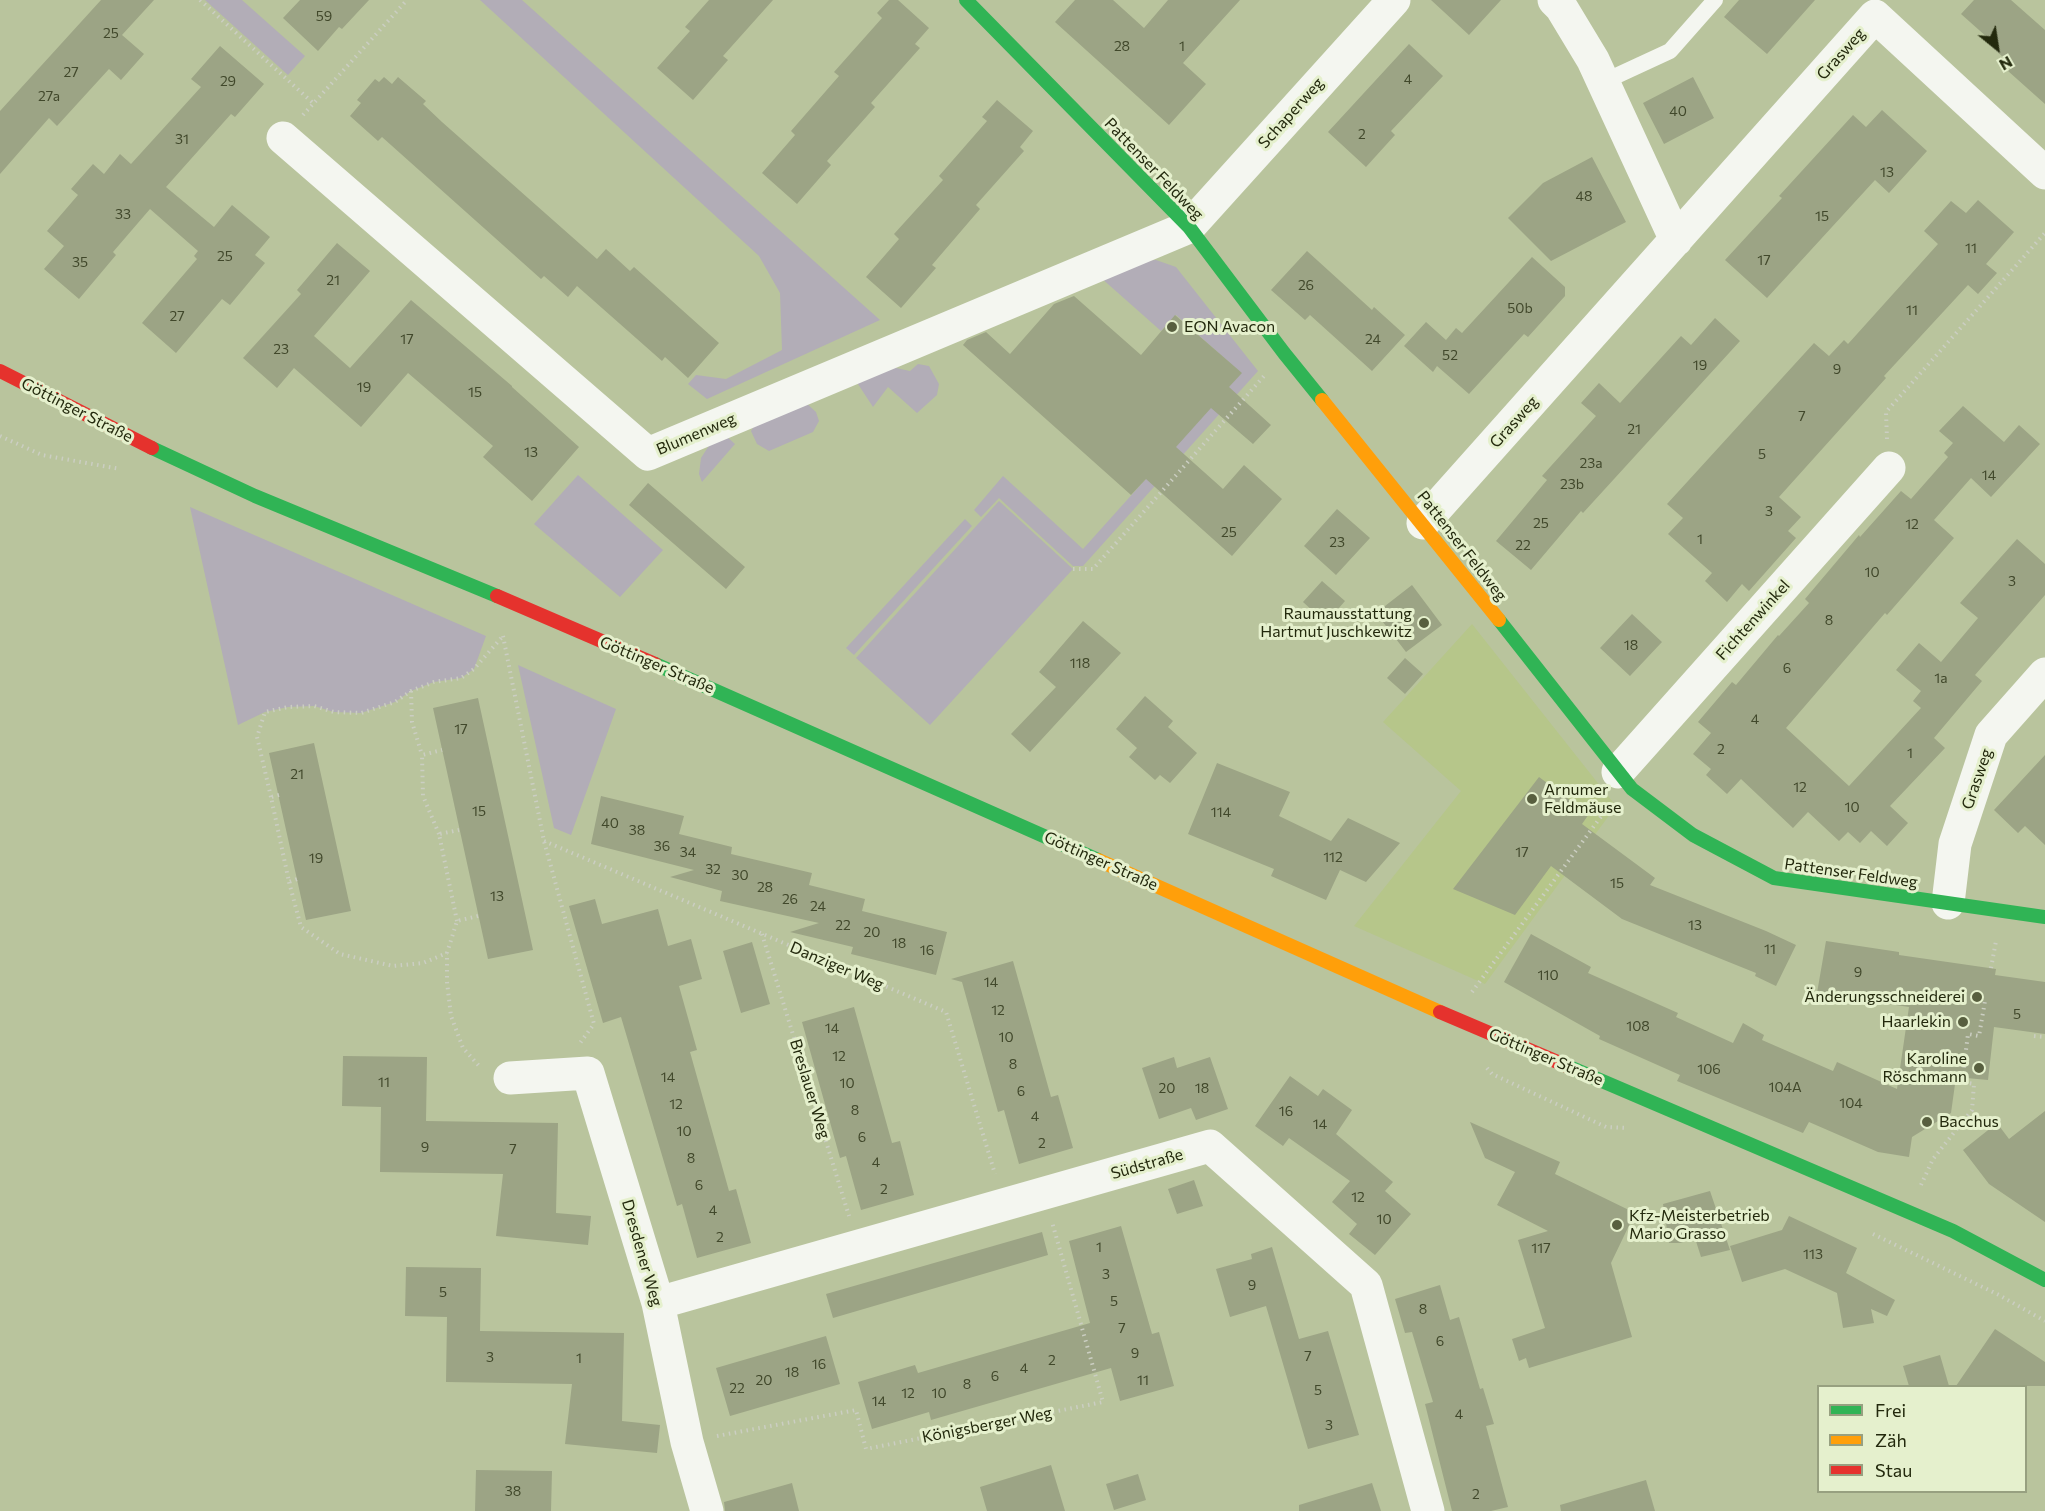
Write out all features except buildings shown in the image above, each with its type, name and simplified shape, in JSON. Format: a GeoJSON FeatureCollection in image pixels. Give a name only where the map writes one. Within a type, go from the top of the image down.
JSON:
{"type":"FeatureCollection","features":[{"type":"Feature","properties":{"kind":"street","name":"Pattenser Feldweg"},"geometry":{"type":"LineString","coordinates":[[966,0],[1189,227],[1284,353],[1423,523],[1632,789],[1693,835],[1774,878],[2045,917]]}},
{"type":"Feature","properties":{"kind":"street","name":"Schaperweg"},"geometry":{"type":"LineString","coordinates":[[1189,227],[1394,0]]}},
{"type":"Feature","properties":{"kind":"street"},"geometry":{"type":"LineString","coordinates":[[1554,0],[1562,7],[1583,42],[1676,240]]}},
{"type":"Feature","properties":{"kind":"street","name":"Grasweg"},"geometry":{"type":"LineString","coordinates":[[1423,523],[1875,16],[2045,173]]}},
{"type":"Feature","properties":{"kind":"street","name":"Blumenweg"},"geometry":{"type":"LineString","coordinates":[[283,138],[648,454],[1189,227]]}},
{"type":"Feature","properties":{"kind":"street","name":"Göttinger Straße"},"geometry":{"type":"LineString","coordinates":[[0,371],[154,449],[255,496],[796,725],[1453,1018],[1953,1231],[2045,1280]]}},
{"type":"Feature","properties":{"kind":"street","name":"Göttinger Straße"},"geometry":{"type":"LineString","coordinates":[[0,390],[154,449]]}},
{"type":"Feature","properties":{"kind":"street","name":"Fichtenwinkel"},"geometry":{"type":"LineString","coordinates":[[1622,778],[1889,468]]}},
{"type":"Feature","properties":{"kind":"street","name":"Grasweg"},"geometry":{"type":"LineString","coordinates":[[1948,903],[1955,844],[1991,735],[2045,674]]}},
{"type":"Feature","properties":{"kind":"street","name":"Dresdener Weg"},"geometry":{"type":"LineString","coordinates":[[510,1078],[588,1073],[658,1303],[687,1442],[707,1511]]}},
{"type":"Feature","properties":{"kind":"street","name":"Südstraße"},"geometry":{"type":"LineString","coordinates":[[658,1303],[1210,1146],[1366,1285],[1428,1511]]}},
{"type":"Feature","properties":{"kind":"lane"},"geometry":{"type":"LineString","coordinates":[[1603,82],[1670,51],[1715,0]]}},
{"type":"Feature","properties":{"kind":"path"},"geometry":{"type":"LineString","coordinates":[[200,0],[314,104]]}},
{"type":"Feature","properties":{"kind":"path"},"geometry":{"type":"LineString","coordinates":[[283,138],[407,0]]}},
{"type":"Feature","properties":{"kind":"path"},"geometry":{"type":"LineString","coordinates":[[1889,468],[1886,412],[2045,233]]}},
{"type":"Feature","properties":{"kind":"path"},"geometry":{"type":"LineString","coordinates":[[1073,569],[1093,569],[1284,353]]}},
{"type":"Feature","properties":{"kind":"path"},"geometry":{"type":"LineString","coordinates":[[447,953],[423,963],[393,966],[340,954],[301,927],[257,737],[265,712],[288,707],[314,706],[334,712],[361,713],[395,702],[411,691],[434,682],[461,678],[474,669],[503,636],[544,841],[594,1024],[580,1043]]}},
{"type":"Feature","properties":{"kind":"path"},"geometry":{"type":"LineString","coordinates":[[411,691],[412,722],[422,755],[423,796],[439,834],[457,921],[447,953],[447,982],[451,1016],[463,1048],[483,1070],[510,1078]]}},
{"type":"Feature","properties":{"kind":"path"},"geometry":{"type":"LineString","coordinates":[[422,755],[442,750]]}},
{"type":"Feature","properties":{"kind":"path"},"geometry":{"type":"LineString","coordinates":[[1453,1018],[1622,778]]}},
{"type":"Feature","properties":{"kind":"path"},"geometry":{"type":"LineString","coordinates":[[270,798],[279,795]]}},
{"type":"Feature","properties":{"kind":"path"},"geometry":{"type":"LineString","coordinates":[[439,834],[459,830]]}},
{"type":"Feature","properties":{"kind":"path","name":"Danziger Weg"},"geometry":{"type":"LineString","coordinates":[[544,841],[946,1012],[1004,1204]]}},
{"type":"Feature","properties":{"kind":"path"},"geometry":{"type":"LineString","coordinates":[[289,882],[297,879]]}},
{"type":"Feature","properties":{"kind":"path"},"geometry":{"type":"LineString","coordinates":[[457,921],[478,916]]}},
{"type":"Feature","properties":{"kind":"path","name":"Breslauer Weg"},"geometry":{"type":"LineString","coordinates":[[761,933],[859,1245]]}},
{"type":"Feature","properties":{"kind":"path"},"geometry":{"type":"LineString","coordinates":[[1991,968],[1992,958]]}},
{"type":"Feature","properties":{"kind":"path"},"geometry":{"type":"LineString","coordinates":[[1909,1212],[1933,1159],[1972,1110],[1974,1084],[1962,1082],[1968,1034],[1979,1036],[1985,1001]]}},
{"type":"Feature","properties":{"kind":"path"},"geometry":{"type":"LineString","coordinates":[[2034,1036],[2045,1037]]}},
{"type":"Feature","properties":{"kind":"path","name":"Königsberger Weg"},"geometry":{"type":"LineString","coordinates":[[687,1442],[856,1410],[866,1449],[1103,1402],[1043,1193]]}},
{"type":"Feature","properties":{"kind":"shaded area"},"geometry":{"type":"Polygon","coordinates":[[[205,0],[242,0],[305,56],[288,75],[205,0]]]}},
{"type":"Feature","properties":{"kind":"shaded area"},"geometry":{"type":"Polygon","coordinates":[[[480,0],[522,0],[880,320],[707,399],[688,384],[696,375],[726,379],[782,350],[780,293],[759,256],[480,0]]]}},
{"type":"Feature","properties":{"kind":"shaded area"},"geometry":{"type":"Polygon","coordinates":[[[1156,260],[1176,267],[1258,371],[1083,566],[1073,566],[999,498],[981,517],[974,510],[1003,476],[1083,549],[1241,373],[1176,315],[1161,331],[1100,277],[1138,261],[1156,260]]]}},
{"type":"Feature","properties":{"kind":"shaded area"},"geometry":{"type":"Polygon","coordinates":[[[892,361],[896,368],[910,371],[918,364],[929,366],[939,384],[937,395],[917,413],[888,387],[873,407],[854,378],[892,361]]]}},
{"type":"Feature","properties":{"kind":"shaded area"},"geometry":{"type":"Polygon","coordinates":[[[803,400],[816,412],[819,421],[813,432],[769,451],[757,444],[751,431],[759,418],[803,400]]]}},
{"type":"Feature","properties":{"kind":"shaded area"},"geometry":{"type":"Polygon","coordinates":[[[723,433],[735,444],[702,482],[699,474],[701,458],[710,444],[723,433]]]}},
{"type":"Feature","properties":{"kind":"shaded area"},"geometry":{"type":"Polygon","coordinates":[[[578,475],[663,550],[620,597],[534,524],[578,475]]]}},
{"type":"Feature","properties":{"kind":"shaded area"},"geometry":{"type":"Polygon","coordinates":[[[999,501],[1073,569],[930,725],[856,658],[999,501]]]}},
{"type":"Feature","properties":{"kind":"shaded area"},"geometry":{"type":"Polygon","coordinates":[[[190,507],[486,636],[474,669],[461,678],[434,682],[411,691],[395,702],[361,713],[334,712],[314,706],[288,707],[265,712],[238,725],[190,507]]]}},
{"type":"Feature","properties":{"kind":"shaded area"},"geometry":{"type":"Polygon","coordinates":[[[965,519],[972,526],[854,655],[846,648],[965,519]]]}},
{"type":"Feature","properties":{"kind":"shaded area","name":"Arnumer Feldmäuse"},"geometry":{"type":"Polygon","coordinates":[[[1472,624],[1616,806],[1485,984],[1354,926],[1461,791],[1383,722],[1472,624]]]}},
{"type":"Feature","properties":{"kind":"shaded area"},"geometry":{"type":"Polygon","coordinates":[[[518,665],[616,709],[571,835],[554,828],[518,665]]]}},
{"type":"Feature","properties":{"kind":"traffic: fast"},"geometry":{"type":"LineString","coordinates":[[966,0],[1189,227],[1322,400]]}},
{"type":"Feature","properties":{"kind":"traffic: fast"},"geometry":{"type":"LineString","coordinates":[[152,448],[255,496],[497,596]]}},
{"type":"Feature","properties":{"kind":"traffic: fast"},"geometry":{"type":"LineString","coordinates":[[1499,620],[1632,789],[1693,835],[1774,878],[2045,917]]}},
{"type":"Feature","properties":{"kind":"traffic: fast"},"geometry":{"type":"LineString","coordinates":[[655,664],[1098,860]]}},
{"type":"Feature","properties":{"kind":"traffic: fast"},"geometry":{"type":"LineString","coordinates":[[1567,1066],[1953,1231],[2045,1280]]}},
{"type":"Feature","properties":{"kind":"traffic: slow"},"geometry":{"type":"LineString","coordinates":[[1322,400],[1499,620]]}},
{"type":"Feature","properties":{"kind":"traffic: slow"},"geometry":{"type":"LineString","coordinates":[[1098,860],[1440,1012]]}},
{"type":"Feature","properties":{"kind":"traffic: jam"},"geometry":{"type":"LineString","coordinates":[[0,371],[152,448]]}},
{"type":"Feature","properties":{"kind":"traffic: jam"},"geometry":{"type":"LineString","coordinates":[[497,596],[655,664]]}},
{"type":"Feature","properties":{"kind":"traffic: jam"},"geometry":{"type":"LineString","coordinates":[[1440,1012],[1567,1066]]}},
{"type":"Feature","properties":{"kind":"place","name":"EON Avacon"},"geometry":{"type":"Point","coordinates":[1172,327]}},
{"type":"Feature","properties":{"kind":"place","name":"Raumausstattung Hartmut Juschkewitz"},"geometry":{"type":"Point","coordinates":[1424,623]}},
{"type":"Feature","properties":{"kind":"place","name":"Arnumer Feldmäuse"},"geometry":{"type":"Point","coordinates":[1532,799]}},
{"type":"Feature","properties":{"kind":"place","name":"Änderungsschneiderei"},"geometry":{"type":"Point","coordinates":[1977,997]}},
{"type":"Feature","properties":{"kind":"place","name":"Haarlekin"},"geometry":{"type":"Point","coordinates":[1963,1022]}},
{"type":"Feature","properties":{"kind":"place","name":"Karoline Röschmann"},"geometry":{"type":"Point","coordinates":[1979,1068]}},
{"type":"Feature","properties":{"kind":"place","name":"Bacchus"},"geometry":{"type":"Point","coordinates":[1927,1122]}},
{"type":"Feature","properties":{"kind":"place","name":"Kfz-Meisterbetrieb Mario Grasso"},"geometry":{"type":"Point","coordinates":[1617,1225]}}]}
